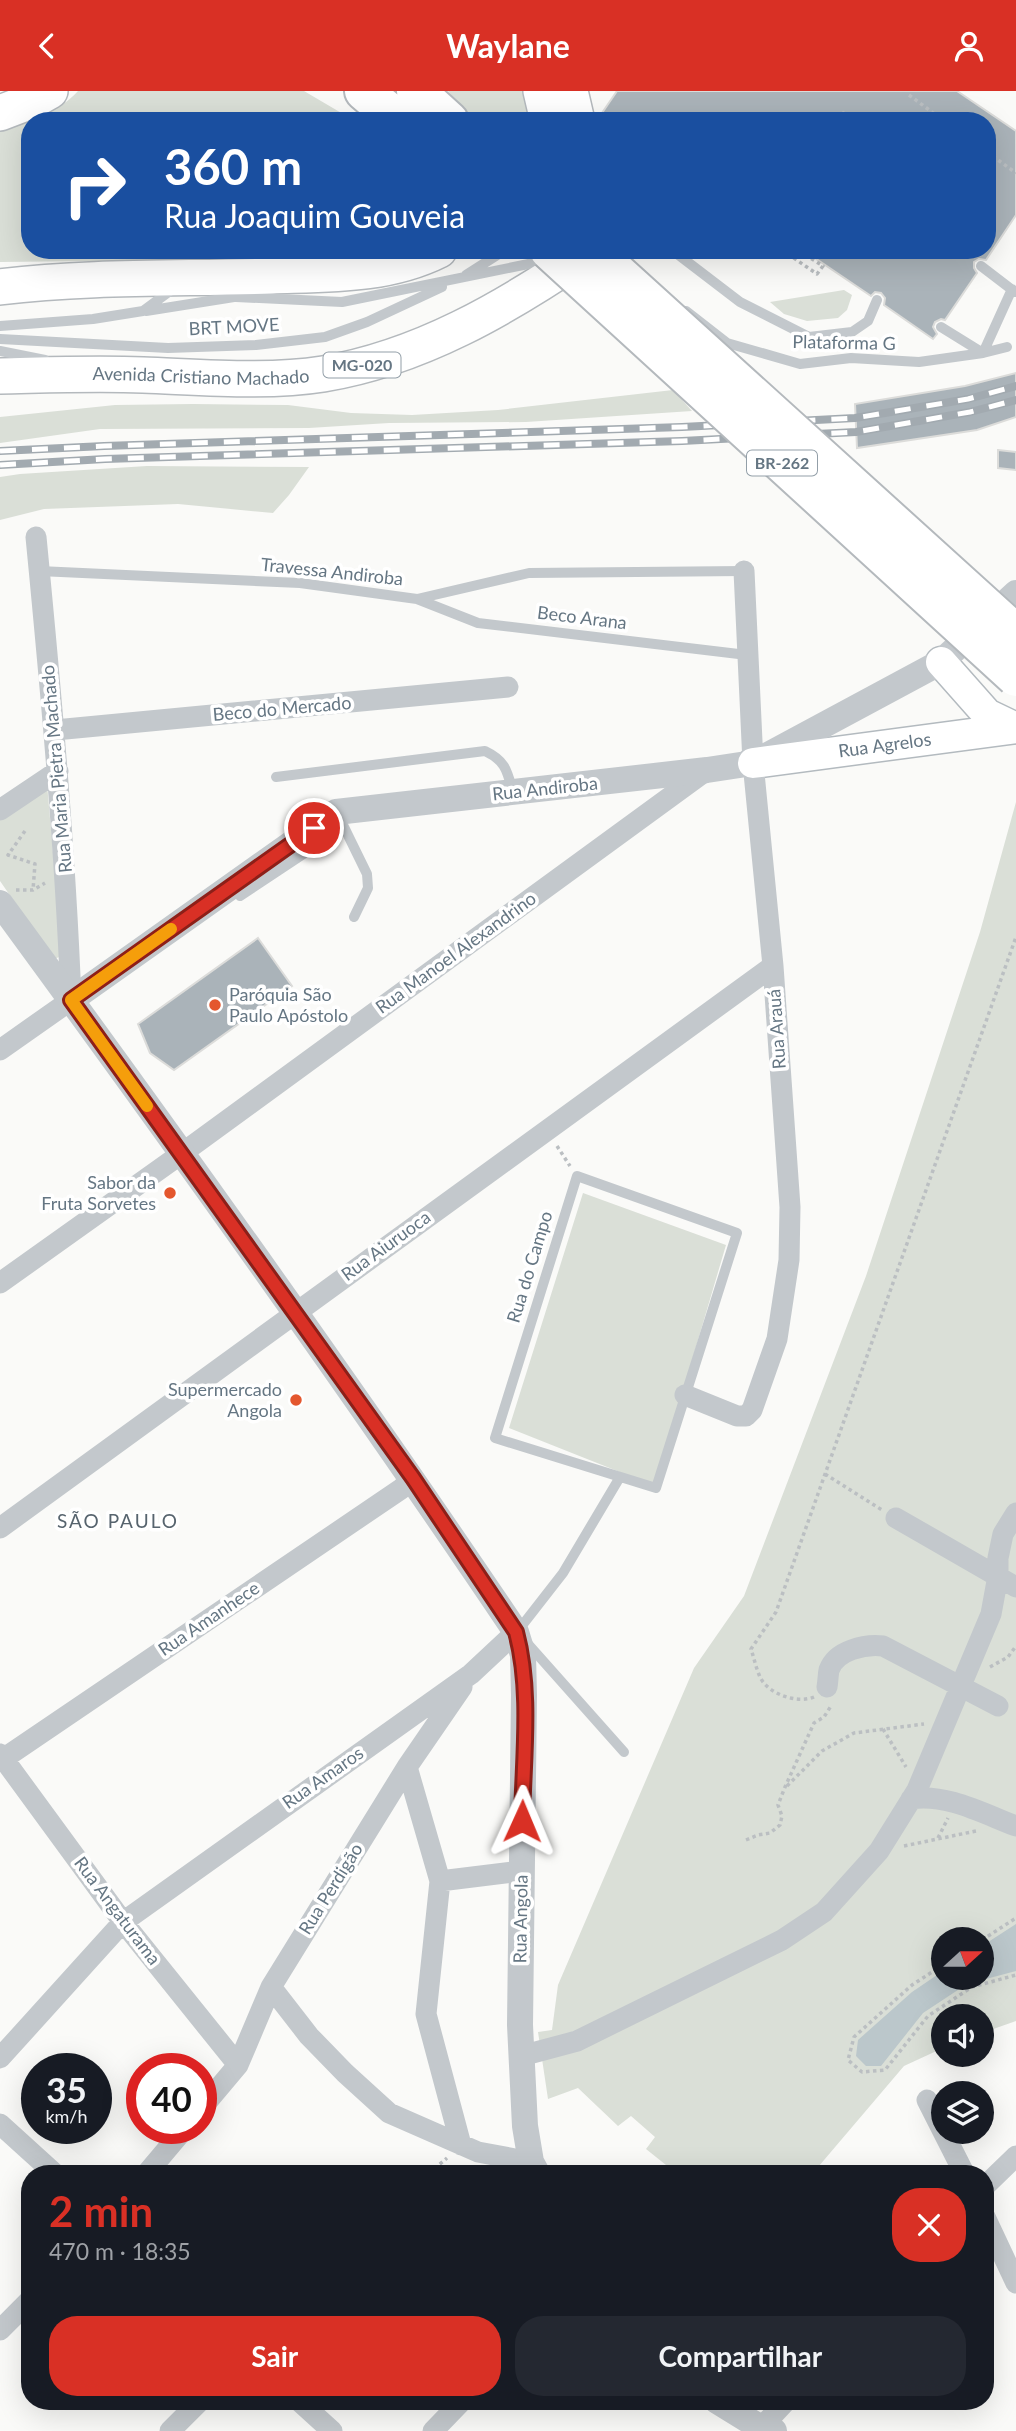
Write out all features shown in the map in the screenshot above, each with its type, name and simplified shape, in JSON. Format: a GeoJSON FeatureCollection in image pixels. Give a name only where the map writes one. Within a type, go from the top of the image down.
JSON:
{"type":"FeatureCollection","features":[{"type":"Feature","properties":{"kind":"highway"},"geometry":{"type":"LineString","coordinates":[[0,113],[51,91]]}},
{"type":"Feature","properties":{"kind":"highway"},"geometry":{"type":"LineString","coordinates":[[364,91],[388,112]]}},
{"type":"Feature","properties":{"kind":"highway"},"geometry":{"type":"LineString","coordinates":[[416,91],[439,112]]}},
{"type":"Feature","properties":{"kind":"highway"},"geometry":{"type":"LineString","coordinates":[[541,91],[546,112]]}},
{"type":"Feature","properties":{"kind":"highway"},"geometry":{"type":"LineString","coordinates":[[570,91],[575,112]]}},
{"type":"Feature","properties":{"kind":"highway"},"geometry":{"type":"LineString","coordinates":[[0,275],[60,280],[186,279],[368,272],[401,266],[418,259]]}},
{"type":"Feature","properties":{"kind":"highway","name":"Avenida Cristiano Machado"},"geometry":{"type":"LineString","coordinates":[[0,376],[111,374],[247,378],[321,374],[375,362],[455,333],[535,288],[569,259]]}},
{"type":"Feature","properties":{"kind":"highway","name":"BR-262"},"geometry":{"type":"LineString","coordinates":[[586,259],[1016,677]]}},
{"type":"Feature","properties":{"kind":"highway","name":"BR-262"},"geometry":{"type":"LineString","coordinates":[[587,259],[1016,634]]}},
{"type":"Feature","properties":{"kind":"highway"},"geometry":{"type":"LineString","coordinates":[[0,287],[60,280]]}},
{"type":"Feature","properties":{"kind":"main road"},"geometry":{"type":"LineString","coordinates":[[340,91],[375,112]]}},
{"type":"Feature","properties":{"kind":"main road"},"geometry":{"type":"LineString","coordinates":[[941,662],[987,714],[1016,728]]}},
{"type":"Feature","properties":{"kind":"main road","name":"Rua Agrelos"},"geometry":{"type":"LineString","coordinates":[[753,763],[1016,728]]}},
{"type":"Feature","properties":{"kind":"street","name":"Rua Maria Pietra Machado"},"geometry":{"type":"LineString","coordinates":[[36,537],[66,872],[71,1000]]}},
{"type":"Feature","properties":{"kind":"street","name":"Rua Arauá"},"geometry":{"type":"LineString","coordinates":[[685,1395],[737,1416],[746,1416],[751,1410],[777,1339],[789,1260],[790,1206],[773,966],[753,763],[744,571]]}},
{"type":"Feature","properties":{"kind":"street"},"geometry":{"type":"LineString","coordinates":[[753,763],[941,662],[1016,593]]}},
{"type":"Feature","properties":{"kind":"street","name":"Beco do Mercado"},"geometry":{"type":"LineString","coordinates":[[55,730],[508,687]]}},
{"type":"Feature","properties":{"kind":"street","name":"Rua Andiroba"},"geometry":{"type":"LineString","coordinates":[[340,819],[513,792],[753,763]]}},
{"type":"Feature","properties":{"kind":"street","name":"Rua Manoel Alexandrino"},"geometry":{"type":"LineString","coordinates":[[0,1283],[707,770]]}},
{"type":"Feature","properties":{"kind":"street"},"geometry":{"type":"LineString","coordinates":[[0,810],[58,771]]}},
{"type":"Feature","properties":{"kind":"street"},"geometry":{"type":"LineString","coordinates":[[0,1050],[340,819]]}},
{"type":"Feature","properties":{"kind":"street","name":"Rua Angola"},"geometry":{"type":"LineString","coordinates":[[5,897],[71,1000],[413,1478],[516,1632],[523,1655],[524,1695],[521,2056],[525,2126],[533,2165]]}},
{"type":"Feature","properties":{"kind":"street","name":"Rua Aiuruoca"},"geometry":{"type":"LineString","coordinates":[[0,1528],[773,966]]}},
{"type":"Feature","properties":{"kind":"street","name":"Rua Amanhece"},"geometry":{"type":"LineString","coordinates":[[4,1769],[413,1478]]}},
{"type":"Feature","properties":{"kind":"street"},"geometry":{"type":"LineString","coordinates":[[521,2056],[577,2041],[782,1940],[824,1912],[879,1851],[915,1793],[990,1614],[1007,1582],[998,1558],[1003,1534],[1016,1513]]}},
{"type":"Feature","properties":{"kind":"street"},"geometry":{"type":"LineString","coordinates":[[896,1518],[1007,1582]]}},
{"type":"Feature","properties":{"kind":"street","name":"Rua Amaros"},"geometry":{"type":"LineString","coordinates":[[0,2058],[123,1922],[471,1674],[516,1632]]}},
{"type":"Feature","properties":{"kind":"street"},"geometry":{"type":"LineString","coordinates":[[827,1687],[830,1668],[847,1652],[869,1644],[883,1646],[998,1706]]}},
{"type":"Feature","properties":{"kind":"street","name":"Rua Perdigão"},"geometry":{"type":"LineString","coordinates":[[217,2090],[238,2065],[271,1987],[407,1767],[471,1674]]}},
{"type":"Feature","properties":{"kind":"street"},"geometry":{"type":"LineString","coordinates":[[407,1767],[440,1881],[426,2014],[461,2145]]}},
{"type":"Feature","properties":{"kind":"street","name":"Rua Angaturama"},"geometry":{"type":"LineString","coordinates":[[4,1769],[238,2065]]}},
{"type":"Feature","properties":{"kind":"street"},"geometry":{"type":"LineString","coordinates":[[915,1793],[1014,1825]]}},
{"type":"Feature","properties":{"kind":"street"},"geometry":{"type":"LineString","coordinates":[[440,1881],[521,1871]]}},
{"type":"Feature","properties":{"kind":"street"},"geometry":{"type":"LineString","coordinates":[[271,1987],[327,2054],[389,2113],[478,2152],[524,2165]]}},
{"type":"Feature","properties":{"kind":"street"},"geometry":{"type":"LineString","coordinates":[[927,2100],[960,2165]]}},
{"type":"Feature","properties":{"kind":"street"},"geometry":{"type":"LineString","coordinates":[[0,2124],[45,2165]]}},
{"type":"Feature","properties":{"kind":"street"},"geometry":{"type":"LineString","coordinates":[[154,2165],[171,2144]]}},
{"type":"Feature","properties":{"kind":"street"},"geometry":{"type":"LineString","coordinates":[[994,2177],[1016,2156]]}},
{"type":"Feature","properties":{"kind":"street"},"geometry":{"type":"LineString","coordinates":[[994,2236],[1016,2283]]}},
{"type":"Feature","properties":{"kind":"street"},"geometry":{"type":"LineString","coordinates":[[0,2330],[21,2309]]}},
{"type":"Feature","properties":{"kind":"street"},"geometry":{"type":"LineString","coordinates":[[170,2431],[191,2410]]}},
{"type":"Feature","properties":{"kind":"street"},"geometry":{"type":"LineString","coordinates":[[309,2410],[332,2431]]}},
{"type":"Feature","properties":{"kind":"street"},"geometry":{"type":"LineString","coordinates":[[433,2431],[453,2410]]}},
{"type":"Feature","properties":{"kind":"street"},"geometry":{"type":"LineString","coordinates":[[732,2410],[765,2430],[779,2410]]}},
{"type":"Feature","properties":{"kind":"lane","name":"BRT MOVE"},"geometry":{"type":"LineString","coordinates":[[0,339],[168,348],[256,345],[325,337],[367,322],[457,280],[491,259]]}},
{"type":"Feature","properties":{"kind":"lane"},"geometry":{"type":"LineString","coordinates":[[457,280],[543,259]]}},
{"type":"Feature","properties":{"kind":"lane"},"geometry":{"type":"LineString","coordinates":[[613,259],[639,277]]}},
{"type":"Feature","properties":{"kind":"lane"},"geometry":{"type":"LineString","coordinates":[[684,259],[740,302],[809,337],[852,333],[868,321],[877,300]]}},
{"type":"Feature","properties":{"kind":"lane"},"geometry":{"type":"LineString","coordinates":[[941,327],[983,353],[1014,291],[981,266]]}},
{"type":"Feature","properties":{"kind":"lane","name":"BRT MOVE"},"geometry":{"type":"LineString","coordinates":[[143,311],[186,279],[236,297]]}},
{"type":"Feature","properties":{"kind":"lane","name":"BRT MOVE"},"geometry":{"type":"LineString","coordinates":[[0,326],[93,319],[236,297],[342,302],[457,280]]}},
{"type":"Feature","properties":{"kind":"lane","name":"Plataforma G"},"geometry":{"type":"LineString","coordinates":[[678,304],[727,343],[800,364],[851,358],[919,362],[1007,347]]}},
{"type":"Feature","properties":{"kind":"lane"},"geometry":{"type":"LineString","coordinates":[[0,351],[111,374]]}},
{"type":"Feature","properties":{"kind":"lane","name":"Travessa Andiroba"},"geometry":{"type":"LineString","coordinates":[[39,571],[300,583],[417,599],[529,573],[744,571]]}},
{"type":"Feature","properties":{"kind":"lane","name":"Beco Arana"},"geometry":{"type":"LineString","coordinates":[[417,599],[478,623],[747,655]]}},
{"type":"Feature","properties":{"kind":"lane"},"geometry":{"type":"LineString","coordinates":[[276,777],[485,751],[499,757],[513,792]]}},
{"type":"Feature","properties":{"kind":"lane"},"geometry":{"type":"LineString","coordinates":[[230,902],[340,819],[367,874],[368,888],[354,917]]}},
{"type":"Feature","properties":{"kind":"lane"},"geometry":{"type":"LineString","coordinates":[[173,940],[207,918]]}},
{"type":"Feature","properties":{"kind":"lane","name":"Rua do Campo"},"geometry":{"type":"LineString","coordinates":[[577,1176],[737,1233],[685,1395],[658,1486],[653,1488],[495,1438],[577,1176]]}},
{"type":"Feature","properties":{"kind":"lane","name":"Rua Amaros"},"geometry":{"type":"LineString","coordinates":[[516,1632],[564,1573],[620,1477]]}},
{"type":"Feature","properties":{"kind":"lane"},"geometry":{"type":"LineString","coordinates":[[516,1632],[624,1752]]}},
{"type":"Feature","properties":{"kind":"path"},"geometry":{"type":"LineString","coordinates":[[909,95],[932,112]]}},
{"type":"Feature","properties":{"kind":"path"},"geometry":{"type":"LineString","coordinates":[[996,159],[1016,173]]}},
{"type":"Feature","properties":{"kind":"path"},"geometry":{"type":"LineString","coordinates":[[795,259],[817,274],[822,267],[811,259]]}},
{"type":"Feature","properties":{"kind":"path"},"geometry":{"type":"LineString","coordinates":[[25,831],[8,855],[35,864],[33,890]]}},
{"type":"Feature","properties":{"kind":"path"},"geometry":{"type":"LineString","coordinates":[[5,897],[33,890],[66,872]]}},
{"type":"Feature","properties":{"kind":"path"},"geometry":{"type":"LineString","coordinates":[[746,1840],[770,1833],[779,1825],[782,1816],[778,1805],[785,1787],[814,1723],[824,1717],[831,1707],[827,1687],[812,1699],[798,1701],[778,1693],[761,1679],[751,1649],[776,1612],[1016,937]]}},
{"type":"Feature","properties":{"kind":"path"},"geometry":{"type":"LineString","coordinates":[[546,1130],[577,1176]]}},
{"type":"Feature","properties":{"kind":"path"},"geometry":{"type":"LineString","coordinates":[[825,1474],[896,1518]]}},
{"type":"Feature","properties":{"kind":"path"},"geometry":{"type":"LineString","coordinates":[[785,1787],[822,1751],[854,1733],[947,1722]]}},
{"type":"Feature","properties":{"kind":"path"},"geometry":{"type":"LineString","coordinates":[[883,1729],[915,1793]]}},
{"type":"Feature","properties":{"kind":"path"},"geometry":{"type":"LineString","coordinates":[[879,1851],[1014,1825]]}},
{"type":"Feature","properties":{"kind":"path"},"geometry":{"type":"LineString","coordinates":[[994,1932],[1016,1918]]}},
{"type":"Feature","properties":{"kind":"path"},"geometry":{"type":"LineString","coordinates":[[931,1973],[912,1985],[854,2037],[848,2060],[862,2072],[885,2070],[928,2016],[967,1990]]}},
{"type":"Feature","properties":{"kind":"path"},"geometry":{"type":"LineString","coordinates":[[994,1981],[1016,1975]]}},
{"type":"Feature","properties":{"kind":"shaded area"},"geometry":{"type":"Polygon","coordinates":[[[78,91],[304,91],[340,112],[47,112],[78,91]]]}},
{"type":"Feature","properties":{"kind":"shaded area"},"geometry":{"type":"Polygon","coordinates":[[[448,91],[526,91],[530,112],[465,112],[448,91]]]}},
{"type":"Feature","properties":{"kind":"shaded area"},"geometry":{"type":"Polygon","coordinates":[[[21,122],[21,259],[268,259],[0,262],[0,128],[21,122]]]}},
{"type":"Feature","properties":{"kind":"shaded area"},"geometry":{"type":"Polygon","coordinates":[[[844,290],[852,295],[847,310],[838,318],[807,321],[784,314],[770,302],[844,290]]]}},
{"type":"Feature","properties":{"kind":"shaded area"},"geometry":{"type":"Polygon","coordinates":[[[673,390],[692,411],[526,422],[389,423],[309,428],[100,429],[0,443],[0,417],[115,405],[288,405],[351,413],[412,415],[498,410],[673,390]]]}},
{"type":"Feature","properties":{"kind":"shaded area"},"geometry":{"type":"Polygon","coordinates":[[[147,466],[309,467],[273,513],[178,504],[44,509],[0,520],[0,477],[147,466]]]}},
{"type":"Feature","properties":{"kind":"shaded area"},"geometry":{"type":"Polygon","coordinates":[[[47,784],[62,956],[54,959],[0,881],[0,819],[47,784]]]}},
{"type":"Feature","properties":{"kind":"shaded area"},"geometry":{"type":"Polygon","coordinates":[[[1016,802],[1016,2021],[994,2029],[994,2004],[931,2004],[931,2054],[904,2066],[820,2165],[666,2165],[646,2149],[655,2137],[631,2116],[618,2126],[578,2088],[548,2099],[538,2032],[552,2030],[558,1985],[694,1668],[744,1596],[866,1276],[980,932],[1016,802]]]}},
{"type":"Feature","properties":{"kind":"shaded area"},"geometry":{"type":"Polygon","coordinates":[[[583,1193],[726,1245],[655,1486],[509,1428],[583,1193]]]}},
{"type":"Feature","properties":{"kind":"shaded area"},"geometry":{"type":"Polygon","coordinates":[[[1016,1924],[1016,1971],[994,1977],[994,1938],[1016,1924]]]}},
{"type":"Feature","properties":{"kind":"shaded area"},"geometry":{"type":"Polygon","coordinates":[[[931,1979],[931,1990],[958,1990],[937,2004],[931,2004],[931,2008],[923,2013],[881,2066],[866,2066],[856,2056],[858,2040],[912,1992],[931,1979]]]}},
{"type":"Feature","properties":{"kind":"building"},"geometry":{"type":"Polygon","coordinates":[[[617,91],[957,91],[988,112],[603,112],[617,91]]]}},
{"type":"Feature","properties":{"kind":"building"},"geometry":{"type":"Polygon","coordinates":[[[996,117],[1016,131],[1016,215],[996,245],[996,117]]]}},
{"type":"Feature","properties":{"kind":"building"},"geometry":{"type":"Polygon","coordinates":[[[816,259],[979,259],[974,262],[977,273],[945,320],[935,322],[933,327],[937,334],[933,339],[884,305],[885,298],[881,293],[875,292],[871,296],[816,259]]]}},
{"type":"Feature","properties":{"kind":"building"},"geometry":{"type":"Polygon","coordinates":[[[1016,373],[1016,417],[977,430],[857,448],[855,404],[965,386],[1016,373]]]}},
{"type":"Feature","properties":{"kind":"building"},"geometry":{"type":"Polygon","coordinates":[[[998,450],[1016,452],[1016,470],[998,468],[998,450]]]}},
{"type":"Feature","properties":{"kind":"building","name":"Paróquia São Paulo Apóstolo"},"geometry":{"type":"Polygon","coordinates":[[[258,938],[292,986],[174,1070],[150,1053],[138,1024],[258,938]]]}},
{"type":"Feature","properties":{"kind":"railway"},"geometry":{"type":"LineString","coordinates":[[0,451],[682,427],[855,418],[968,399],[1016,386]]}},
{"type":"Feature","properties":{"kind":"railway"},"geometry":{"type":"LineString","coordinates":[[0,465],[105,459],[682,441],[856,432],[970,412],[1016,400]]}},
{"type":"Feature","properties":{"kind":"slow traffic"},"geometry":{"type":"LineString","coordinates":[[147,1106],[71,1000],[171,929]]}},
{"type":"Feature","properties":{"kind":"place","name":"Paróquia São Paulo Apóstolo"},"geometry":{"type":"Point","coordinates":[215,1005]}},
{"type":"Feature","properties":{"kind":"place","name":"Sabor da Fruta Sorvetes"},"geometry":{"type":"Point","coordinates":[170,1193]}},
{"type":"Feature","properties":{"kind":"place","name":"Supermercado Angola"},"geometry":{"type":"Point","coordinates":[296,1400]}},
{"type":"Feature","properties":{"kind":"district","name":"SÃO PAULO"},"geometry":{"type":"Point","coordinates":[118,1521]}},
{"type":"Feature","properties":{"kind":"route"},"geometry":{"type":"LineString","coordinates":[[314,828],[71,1000],[413,1478],[516,1632],[523,1655],[522,1821]]}}]}
